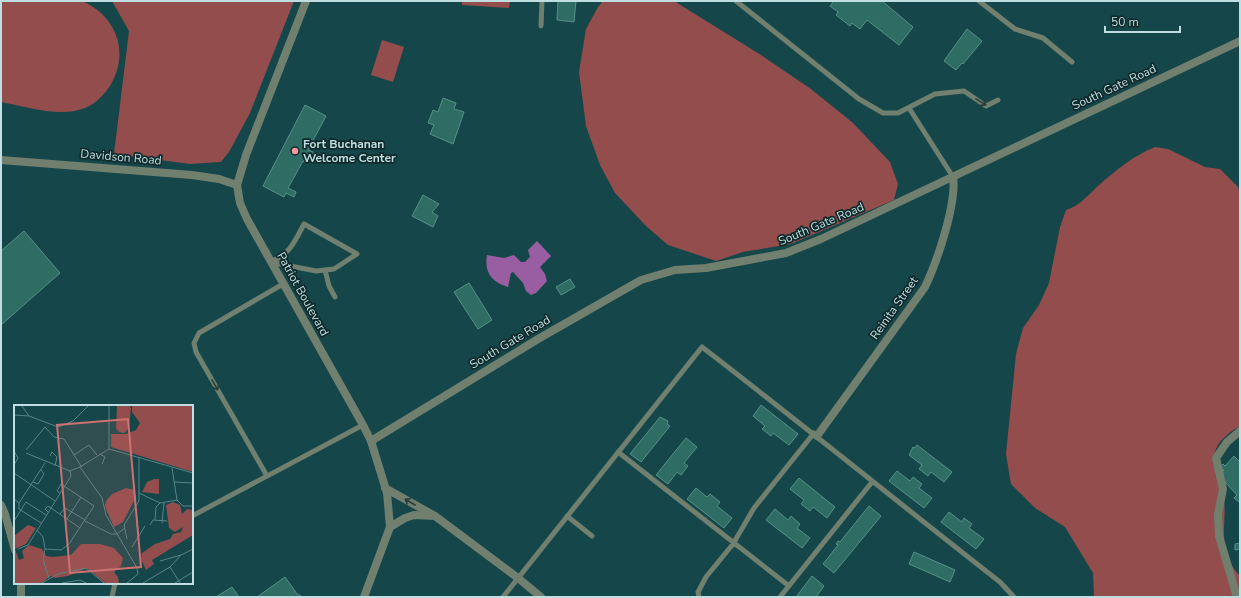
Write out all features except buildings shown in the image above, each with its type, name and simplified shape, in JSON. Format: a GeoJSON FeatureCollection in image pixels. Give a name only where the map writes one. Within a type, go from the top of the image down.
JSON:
{"type":"FeatureCollection","features":[{"type":"Feature","properties":{"kind":"street","name":"Patriot Boulevard"},"geometry":{"type":"LineString","coordinates":[[306,1],[246,155],[237,185],[240,203],[247,219],[371,440],[389,507],[390,527],[364,597]]}},
{"type":"Feature","properties":{"kind":"street","name":"South Gate Road"},"geometry":{"type":"LineString","coordinates":[[371,440],[538,339],[641,280],[675,270],[706,268],[786,253],[821,239],[1240,41]]}},
{"type":"Feature","properties":{"kind":"street","name":"Davidson Road"},"geometry":{"type":"LineString","coordinates":[[1,160],[192,175],[219,179],[237,185]]}},
{"type":"Feature","properties":{"kind":"street","name":"Reinita Street"},"geometry":{"type":"LineString","coordinates":[[816,435],[925,287],[931,276],[946,225],[954,186],[953,177]]}},
{"type":"Feature","properties":{"kind":"street"},"geometry":{"type":"LineString","coordinates":[[1237,597],[1219,536],[1218,514],[1223,489],[1216,458],[1227,442],[1240,431]]}},
{"type":"Feature","properties":{"kind":"street"},"geometry":{"type":"LineString","coordinates":[[384,486],[434,516],[518,578],[541,597]]}},
{"type":"Feature","properties":{"kind":"street"},"geometry":{"type":"LineString","coordinates":[[1,506],[5,514],[14,546]]}},
{"type":"Feature","properties":{"kind":"street"},"geometry":{"type":"LineString","coordinates":[[390,527],[404,518],[414,516],[434,516]]}},
{"type":"Feature","properties":{"kind":"street"},"geometry":{"type":"LineString","coordinates":[[21,584],[21,597]]}},
{"type":"Feature","properties":{"kind":"lane"},"geometry":{"type":"LineString","coordinates":[[541,26],[542,1]]}},
{"type":"Feature","properties":{"kind":"lane"},"geometry":{"type":"LineString","coordinates":[[736,1],[871,108],[883,114],[898,113],[935,94],[964,91],[986,106],[998,100]]}},
{"type":"Feature","properties":{"kind":"lane"},"geometry":{"type":"LineString","coordinates":[[979,1],[1015,29],[1043,38],[1072,62]]}},
{"type":"Feature","properties":{"kind":"lane"},"geometry":{"type":"LineString","coordinates":[[909,108],[953,177]]}},
{"type":"Feature","properties":{"kind":"lane"},"geometry":{"type":"LineString","coordinates":[[304,224],[357,254],[334,269],[316,271],[270,262],[284,256],[292,246],[304,224]]}},
{"type":"Feature","properties":{"kind":"lane"},"geometry":{"type":"LineString","coordinates":[[325,270],[329,286],[335,297]]}},
{"type":"Feature","properties":{"kind":"lane"},"geometry":{"type":"LineString","coordinates":[[267,476],[196,352],[194,343],[199,333],[283,284]]}},
{"type":"Feature","properties":{"kind":"lane"},"geometry":{"type":"LineString","coordinates":[[503,597],[702,347],[816,435],[872,482],[1000,582],[1014,597]]}},
{"type":"Feature","properties":{"kind":"lane"},"geometry":{"type":"LineString","coordinates":[[193,515],[363,425]]}},
{"type":"Feature","properties":{"kind":"lane"},"geometry":{"type":"LineString","coordinates":[[699,597],[698,592],[706,577],[733,544],[754,508],[816,435]]}},
{"type":"Feature","properties":{"kind":"lane"},"geometry":{"type":"LineString","coordinates":[[618,452],[733,544],[789,586]]}},
{"type":"Feature","properties":{"kind":"lane"},"geometry":{"type":"LineString","coordinates":[[780,597],[872,482]]}},
{"type":"Feature","properties":{"kind":"lane"},"geometry":{"type":"LineString","coordinates":[[567,516],[592,536]]}},
{"type":"Feature","properties":{"kind":"lane"},"geometry":{"type":"LineString","coordinates":[[112,597],[115,584]]}},
{"type":"Feature","properties":{"kind":"shaded area"},"geometry":{"type":"Polygon","coordinates":[[[1,1],[82,1],[104,16],[112,26],[117,37],[119,61],[116,73],[110,86],[96,102],[75,111],[54,112],[1,102],[1,1]]]}},
{"type":"Feature","properties":{"kind":"shaded area"},"geometry":{"type":"Polygon","coordinates":[[[112,1],[294,1],[250,113],[229,152],[221,162],[190,164],[114,154],[129,31],[112,1]]]}},
{"type":"Feature","properties":{"kind":"shaded area"},"geometry":{"type":"Polygon","coordinates":[[[462,1],[510,1],[509,8],[462,5],[462,1]]]}},
{"type":"Feature","properties":{"kind":"shaded area"},"geometry":{"type":"Polygon","coordinates":[[[603,1],[674,1],[761,55],[811,89],[853,123],[890,162],[898,184],[894,200],[791,244],[743,252],[716,261],[668,245],[646,226],[615,193],[600,165],[586,126],[579,72],[586,29],[603,1]]]}},
{"type":"Feature","properties":{"kind":"shaded area"},"geometry":{"type":"Polygon","coordinates":[[[382,40],[404,47],[393,82],[371,75],[382,40]]]}},
{"type":"Feature","properties":{"kind":"shaded area"},"geometry":{"type":"Polygon","coordinates":[[[1155,147],[1168,149],[1205,167],[1220,169],[1238,187],[1240,194],[1240,426],[1223,438],[1216,449],[1214,459],[1223,491],[1224,535],[1227,556],[1232,566],[1240,576],[1240,597],[1094,597],[1093,573],[1065,527],[1035,508],[1011,484],[1006,454],[1016,354],[1023,328],[1039,305],[1049,283],[1060,227],[1066,210],[1080,203],[1125,164],[1155,147]]]}},
{"type":"Feature","properties":{"kind":"shaded area"},"geometry":{"type":"Polygon","coordinates":[[[537,241],[551,256],[540,267],[545,274],[547,281],[536,293],[531,295],[526,291],[523,283],[513,272],[511,273],[508,287],[502,285],[490,276],[486,261],[487,255],[504,258],[514,255],[521,262],[525,262],[530,257],[528,250],[537,241]]]}},
{"type":"Feature","properties":{"kind":"place","name":"Fort Buchanan Welcome Center"},"geometry":{"type":"Point","coordinates":[295,151]}}]}
